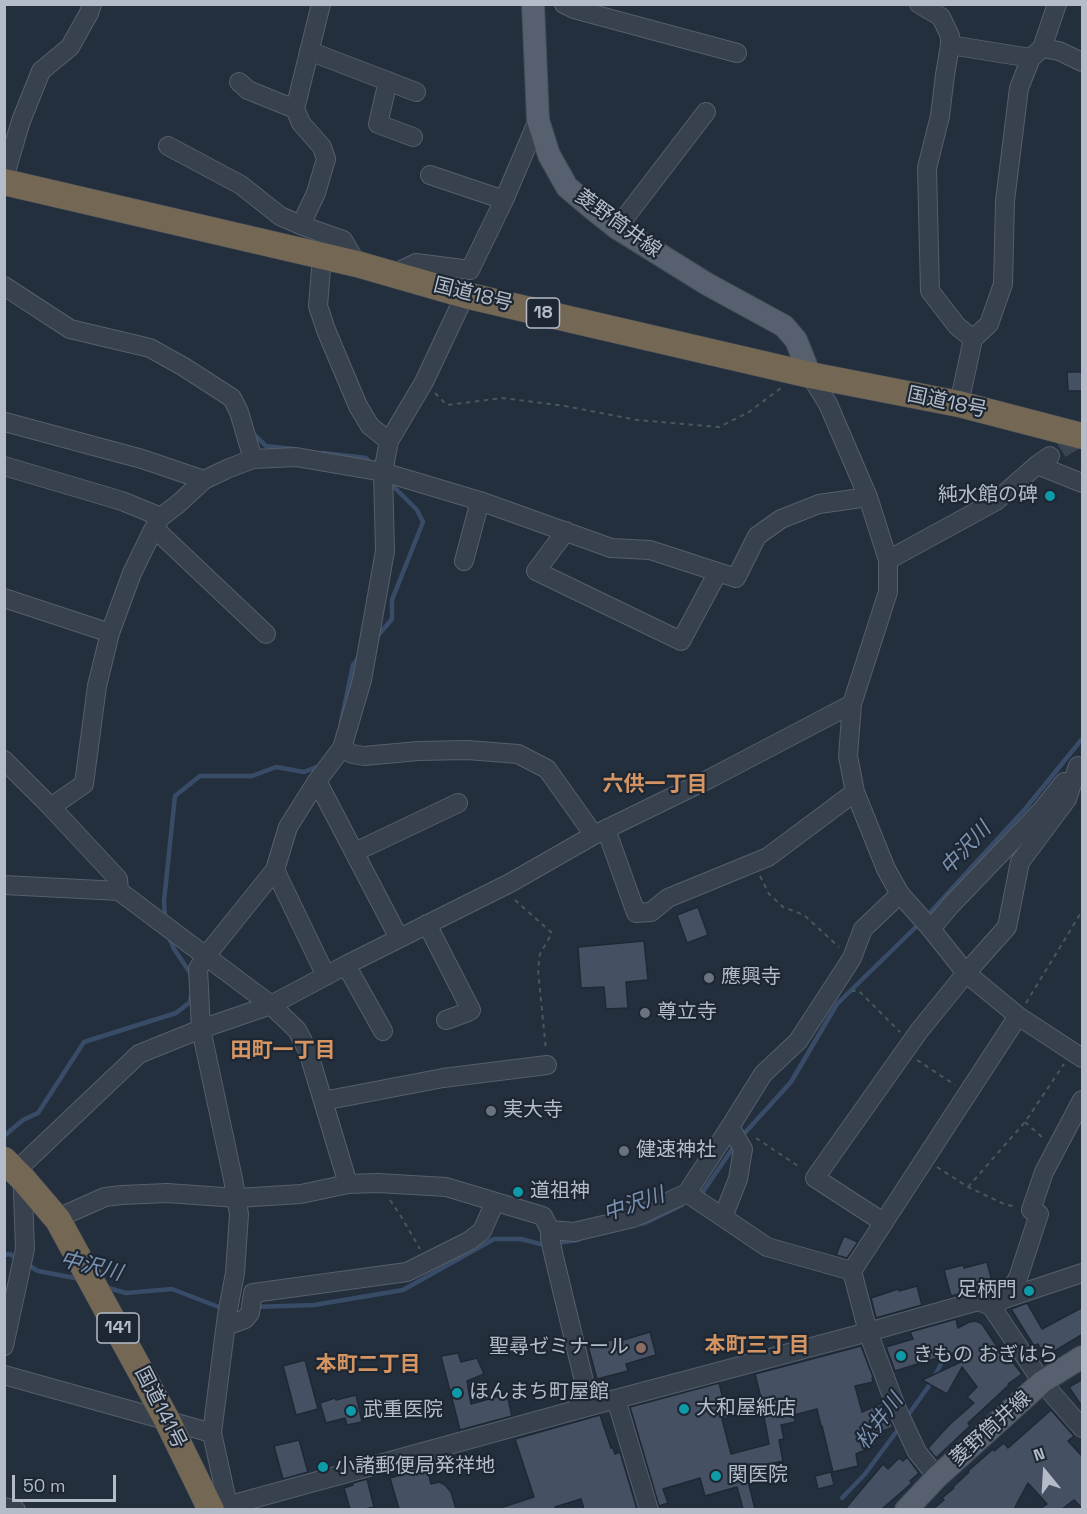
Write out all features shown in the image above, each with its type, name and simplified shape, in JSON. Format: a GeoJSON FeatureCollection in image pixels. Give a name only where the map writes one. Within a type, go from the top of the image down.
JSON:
{"type":"FeatureCollection","features":[{"type":"Feature","properties":{"kind":"highway","name":"国道18号"},"geometry":{"type":"LineString","coordinates":[[4,180],[357,264],[465,295],[805,374],[959,404],[1083,436]]}},
{"type":"Feature","properties":{"kind":"highway","name":"国道141号"},"geometry":{"type":"LineString","coordinates":[[4,1160],[58,1220],[167,1420],[218,1508]]}},
{"type":"Feature","properties":{"kind":"main road","name":"菱野筒井線"},"geometry":{"type":"LineString","coordinates":[[533,4],[538,120],[549,156],[567,187],[617,228],[706,284],[784,326],[796,340],[805,374]]}},
{"type":"Feature","properties":{"kind":"main road","name":"菱野筒井線"},"geometry":{"type":"LineString","coordinates":[[906,1509],[1042,1382],[1083,1357]]}},
{"type":"Feature","properties":{"kind":"street"},"geometry":{"type":"LineString","coordinates":[[4,180],[21,121],[42,71],[70,47],[92,4]]}},
{"type":"Feature","properties":{"kind":"street"},"geometry":{"type":"LineString","coordinates":[[303,226],[326,159],[322,147],[301,123],[295,109],[321,4]]}},
{"type":"Feature","properties":{"kind":"street"},"geometry":{"type":"LineString","coordinates":[[564,4],[574,9],[737,53]]}},
{"type":"Feature","properties":{"kind":"street"},"geometry":{"type":"LineString","coordinates":[[919,4],[941,17],[950,36],[940,116],[927,168],[930,291],[957,326],[973,339]]}},
{"type":"Feature","properties":{"kind":"street"},"geometry":{"type":"LineString","coordinates":[[959,404],[973,339],[989,324],[1003,284],[1005,201],[1019,88],[1037,53],[1057,4]]}},
{"type":"Feature","properties":{"kind":"street"},"geometry":{"type":"LineString","coordinates":[[950,45],[1037,53],[1059,51],[1083,62]]}},
{"type":"Feature","properties":{"kind":"street"},"geometry":{"type":"LineString","coordinates":[[309,51],[416,92]]}},
{"type":"Feature","properties":{"kind":"street"},"geometry":{"type":"LineString","coordinates":[[388,81],[378,124],[413,137]]}},
{"type":"Feature","properties":{"kind":"street"},"geometry":{"type":"LineString","coordinates":[[239,82],[248,90],[295,109]]}},
{"type":"Feature","properties":{"kind":"street"},"geometry":{"type":"LineString","coordinates":[[617,228],[706,112]]}},
{"type":"Feature","properties":{"kind":"street"},"geometry":{"type":"LineString","coordinates":[[393,274],[416,263],[470,270],[504,200],[538,120]]}},
{"type":"Feature","properties":{"kind":"street"},"geometry":{"type":"LineString","coordinates":[[168,146],[240,185],[280,216],[343,240],[357,264]]}},
{"type":"Feature","properties":{"kind":"street"},"geometry":{"type":"LineString","coordinates":[[430,175],[504,200]]}},
{"type":"Feature","properties":{"kind":"street"},"geometry":{"type":"LineString","coordinates":[[322,256],[318,306],[326,330],[358,406],[370,426],[389,441]]}},
{"type":"Feature","properties":{"kind":"street"},"geometry":{"type":"LineString","coordinates":[[4,286],[70,328],[150,348],[232,398],[239,412],[253,459]]}},
{"type":"Feature","properties":{"kind":"street"},"geometry":{"type":"LineString","coordinates":[[465,295],[424,382],[389,441],[383,472],[385,551],[362,680],[342,748],[317,781],[288,827],[275,870],[205,957],[198,969],[201,1029],[239,1214],[235,1273],[227,1313],[212,1433],[218,1508],[978,1301],[998,1302],[1083,1273]]}},
{"type":"Feature","properties":{"kind":"street"},"geometry":{"type":"LineString","coordinates":[[805,374],[828,404],[868,497],[888,560],[888,592],[852,704],[848,756],[855,792],[886,869],[900,894],[966,973],[1018,1016],[1079,1049]]}},
{"type":"Feature","properties":{"kind":"street"},"geometry":{"type":"LineString","coordinates":[[5,422],[142,459],[204,480]]}},
{"type":"Feature","properties":{"kind":"street"},"geometry":{"type":"LineString","coordinates":[[51,807],[84,784],[97,686],[110,633],[132,573],[158,523],[204,480],[253,459],[296,457],[383,472],[480,501],[610,548],[650,550],[736,578],[757,536],[781,519],[819,504],[868,497]]}},
{"type":"Feature","properties":{"kind":"street"},"geometry":{"type":"LineString","coordinates":[[888,560],[996,501],[1044,460],[1083,483]]}},
{"type":"Feature","properties":{"kind":"street"},"geometry":{"type":"LineString","coordinates":[[4,466],[122,501],[158,523],[266,634]]}},
{"type":"Feature","properties":{"kind":"street"},"geometry":{"type":"LineString","coordinates":[[464,561],[480,501]]}},
{"type":"Feature","properties":{"kind":"street"},"geometry":{"type":"LineString","coordinates":[[566,531],[536,571],[681,641],[718,572]]}},
{"type":"Feature","properties":{"kind":"street"},"geometry":{"type":"LineString","coordinates":[[4,598],[110,633]]}},
{"type":"Feature","properties":{"kind":"street"},"geometry":{"type":"LineString","coordinates":[[4,1346],[25,1250],[22,1165],[139,1054],[201,1029],[271,1005],[510,883],[600,832],[852,704]]}},
{"type":"Feature","properties":{"kind":"street"},"geometry":{"type":"LineString","coordinates":[[342,748],[352,754],[364,756],[458,750],[518,754],[547,769],[600,832],[636,913],[651,912],[668,898],[768,857],[855,792]]}},
{"type":"Feature","properties":{"kind":"street"},"geometry":{"type":"LineString","coordinates":[[4,760],[118,879],[119,891]]}},
{"type":"Feature","properties":{"kind":"street"},"geometry":{"type":"LineString","coordinates":[[930,928],[1041,811],[1080,763]]}},
{"type":"Feature","properties":{"kind":"street"},"geometry":{"type":"LineString","coordinates":[[883,1222],[815,1178],[908,1047],[966,973],[1007,927],[1020,862],[1066,799],[1080,763]]}},
{"type":"Feature","properties":{"kind":"street"},"geometry":{"type":"LineString","coordinates":[[317,781],[399,938]]}},
{"type":"Feature","properties":{"kind":"street"},"geometry":{"type":"LineString","coordinates":[[355,852],[458,803]]}},
{"type":"Feature","properties":{"kind":"street"},"geometry":{"type":"LineString","coordinates":[[275,870],[326,976]]}},
{"type":"Feature","properties":{"kind":"street"},"geometry":{"type":"LineString","coordinates":[[4,885],[119,891],[271,1005],[297,1030],[308,1051],[348,1184]]}},
{"type":"Feature","properties":{"kind":"street"},"geometry":{"type":"LineString","coordinates":[[550,1234],[574,1232],[633,1218],[693,1196],[736,1136],[763,1074],[798,1041],[852,958],[863,930],[900,894]]}},
{"type":"Feature","properties":{"kind":"street"},"geometry":{"type":"LineString","coordinates":[[427,924],[471,1010],[446,1020]]}},
{"type":"Feature","properties":{"kind":"street"},"geometry":{"type":"LineString","coordinates":[[346,965],[383,1031]]}},
{"type":"Feature","properties":{"kind":"street"},"geometry":{"type":"LineString","coordinates":[[938,1477],[917,1452],[903,1424],[868,1332],[852,1271],[1018,1016]]}},
{"type":"Feature","properties":{"kind":"street"},"geometry":{"type":"LineString","coordinates":[[323,1101],[443,1078],[547,1065]]}},
{"type":"Feature","properties":{"kind":"street"},"geometry":{"type":"LineString","coordinates":[[998,1302],[1018,1278],[1039,1214],[1031,1210],[1044,1172],[1083,1100]]}},
{"type":"Feature","properties":{"kind":"street"},"geometry":{"type":"LineString","coordinates":[[723,1217],[738,1179],[736,1136]]}},
{"type":"Feature","properties":{"kind":"street"},"geometry":{"type":"LineString","coordinates":[[58,1220],[105,1197],[122,1195],[167,1193],[237,1198],[301,1194],[348,1184],[378,1183],[446,1187],[543,1216],[550,1234],[590,1406]]}},
{"type":"Feature","properties":{"kind":"street"},"geometry":{"type":"LineString","coordinates":[[693,1196],[767,1247],[852,1271]]}},
{"type":"Feature","properties":{"kind":"street"},"geometry":{"type":"LineString","coordinates":[[227,1313],[245,1319],[251,1306],[253,1293],[407,1272],[482,1231],[495,1202]]}},
{"type":"Feature","properties":{"kind":"street"},"geometry":{"type":"LineString","coordinates":[[998,1302],[1042,1382],[1083,1428]]}},
{"type":"Feature","properties":{"kind":"street"},"geometry":{"type":"LineString","coordinates":[[4,1375],[212,1433]]}},
{"type":"Feature","properties":{"kind":"street"},"geometry":{"type":"LineString","coordinates":[[616,1399],[649,1509]]}},
{"type":"Feature","properties":{"kind":"street"},"geometry":{"type":"LineString","coordinates":[[4,1507],[16,1509]]}},
{"type":"Feature","properties":{"kind":"path"},"geometry":{"type":"LineString","coordinates":[[424,382],[447,405],[503,398],[565,406],[637,420],[719,428],[749,412],[805,374]]}},
{"type":"Feature","properties":{"kind":"path"},"geometry":{"type":"LineString","coordinates":[[752,863],[769,894],[783,907],[804,915],[852,958]]}},
{"type":"Feature","properties":{"kind":"path"},"geometry":{"type":"LineString","coordinates":[[510,883],[514,900],[552,933],[540,954],[538,970],[547,1065]]}},
{"type":"Feature","properties":{"kind":"path"},"geometry":{"type":"LineString","coordinates":[[1018,1016],[1083,911]]}},
{"type":"Feature","properties":{"kind":"path"},"geometry":{"type":"LineString","coordinates":[[839,978],[850,991],[859,991],[908,1047],[968,1093]]}},
{"type":"Feature","properties":{"kind":"path"},"geometry":{"type":"LineString","coordinates":[[968,1187],[1025,1122],[1079,1049]]}},
{"type":"Feature","properties":{"kind":"path"},"geometry":{"type":"LineString","coordinates":[[1025,1122],[1056,1149]]}},
{"type":"Feature","properties":{"kind":"path"},"geometry":{"type":"LineString","coordinates":[[736,1136],[755,1138],[815,1178]]}},
{"type":"Feature","properties":{"kind":"path"},"geometry":{"type":"LineString","coordinates":[[925,1159],[968,1187],[1004,1204],[1031,1210]]}},
{"type":"Feature","properties":{"kind":"path"},"geometry":{"type":"LineString","coordinates":[[378,1183],[402,1218],[427,1262]]}},
{"type":"Feature","properties":{"kind":"building"},"geometry":{"type":"Polygon","coordinates":[[[1067,372],[1083,372],[1083,391],[1068,391],[1067,372]]]}},
{"type":"Feature","properties":{"kind":"building"},"geometry":{"type":"Polygon","coordinates":[[[698,907],[708,935],[687,943],[677,915],[698,907]]]}},
{"type":"Feature","properties":{"kind":"building"},"geometry":{"type":"Polygon","coordinates":[[[644,941],[648,980],[626,982],[628,1008],[606,1009],[604,987],[581,988],[578,947],[644,941]]]}},
{"type":"Feature","properties":{"kind":"building"},"geometry":{"type":"Polygon","coordinates":[[[844,1236],[858,1242],[847,1258],[836,1255],[844,1236]]]}},
{"type":"Feature","properties":{"kind":"building"},"geometry":{"type":"Polygon","coordinates":[[[987,1262],[994,1289],[975,1290],[951,1296],[944,1270],[987,1262]]]}},
{"type":"Feature","properties":{"kind":"building"},"geometry":{"type":"Polygon","coordinates":[[[917,1286],[922,1305],[876,1318],[871,1298],[898,1289],[899,1291],[917,1286]]]}},
{"type":"Feature","properties":{"kind":"building"},"geometry":{"type":"Polygon","coordinates":[[[1027,1303],[1042,1329],[1083,1307],[1083,1334],[1053,1352],[1042,1351],[1038,1344],[1034,1346],[1011,1309],[1027,1303]]]}},
{"type":"Feature","properties":{"kind":"building"},"geometry":{"type":"Polygon","coordinates":[[[956,1319],[958,1328],[969,1322],[976,1321],[982,1324],[998,1348],[1000,1346],[1022,1374],[1008,1384],[968,1423],[970,1426],[936,1458],[928,1448],[974,1403],[967,1397],[977,1387],[962,1367],[947,1394],[922,1380],[963,1361],[960,1351],[895,1371],[886,1347],[913,1339],[910,1332],[956,1319]]]}},
{"type":"Feature","properties":{"kind":"building"},"geometry":{"type":"Polygon","coordinates":[[[650,1332],[656,1355],[626,1364],[628,1371],[597,1379],[588,1346],[619,1338],[620,1341],[650,1332]]]}},
{"type":"Feature","properties":{"kind":"building"},"geometry":{"type":"Polygon","coordinates":[[[861,1346],[873,1377],[873,1382],[855,1386],[862,1412],[882,1403],[893,1427],[883,1431],[885,1435],[874,1440],[876,1445],[856,1454],[858,1466],[833,1472],[817,1409],[794,1415],[795,1422],[781,1425],[784,1439],[779,1440],[783,1461],[755,1467],[759,1482],[749,1485],[755,1509],[743,1509],[737,1487],[705,1496],[700,1478],[663,1489],[668,1503],[659,1506],[630,1407],[719,1383],[728,1418],[722,1419],[731,1454],[769,1444],[755,1374],[861,1346]]]}},
{"type":"Feature","properties":{"kind":"building","name":"ほんまち町屋館"},"geometry":{"type":"Polygon","coordinates":[[[458,1353],[461,1362],[477,1358],[484,1374],[467,1381],[471,1404],[507,1394],[512,1416],[460,1430],[441,1356],[458,1353]]]}},
{"type":"Feature","properties":{"kind":"building"},"geometry":{"type":"Polygon","coordinates":[[[305,1360],[318,1409],[296,1415],[283,1366],[305,1360]]]}},
{"type":"Feature","properties":{"kind":"building"},"geometry":{"type":"Polygon","coordinates":[[[1083,1379],[1083,1408],[1069,1387],[1083,1379]]]}},
{"type":"Feature","properties":{"kind":"building"},"geometry":{"type":"Polygon","coordinates":[[[356,1395],[362,1422],[347,1425],[345,1418],[326,1423],[320,1403],[356,1395]]]}},
{"type":"Feature","properties":{"kind":"building"},"geometry":{"type":"Polygon","coordinates":[[[1051,1410],[1074,1436],[1068,1441],[1083,1457],[1083,1509],[1074,1500],[1062,1509],[1039,1509],[1047,1504],[1028,1483],[1014,1509],[933,1509],[944,1500],[942,1498],[968,1471],[993,1449],[994,1451],[1004,1443],[1008,1448],[1051,1410]]]}},
{"type":"Feature","properties":{"kind":"building"},"geometry":{"type":"Polygon","coordinates":[[[600,1415],[611,1448],[615,1454],[620,1452],[637,1509],[584,1509],[581,1499],[555,1507],[556,1509],[503,1509],[503,1507],[534,1497],[515,1439],[600,1415]]]}},
{"type":"Feature","properties":{"kind":"building"},"geometry":{"type":"Polygon","coordinates":[[[299,1440],[308,1472],[283,1479],[274,1446],[299,1440]]]}},
{"type":"Feature","properties":{"kind":"building"},"geometry":{"type":"Polygon","coordinates":[[[907,1457],[919,1473],[910,1481],[912,1483],[882,1509],[845,1509],[883,1464],[888,1469],[899,1458],[903,1461],[907,1457]]]}},
{"type":"Feature","properties":{"kind":"building"},"geometry":{"type":"Polygon","coordinates":[[[426,1463],[431,1484],[439,1482],[445,1485],[451,1492],[456,1509],[399,1509],[390,1478],[403,1474],[402,1470],[426,1463]]]}},
{"type":"Feature","properties":{"kind":"building"},"geometry":{"type":"Polygon","coordinates":[[[831,1472],[834,1485],[818,1489],[815,1476],[831,1472]]]}},
{"type":"Feature","properties":{"kind":"building"},"geometry":{"type":"Polygon","coordinates":[[[367,1479],[374,1507],[350,1509],[344,1488],[367,1479]]]}},
{"type":"Feature","properties":{"kind":"waterway"},"geometry":{"type":"LineString","coordinates":[[256,436],[266,446],[294,449]]}},
{"type":"Feature","properties":{"kind":"waterway"},"geometry":{"type":"LineString","coordinates":[[323,453],[366,458],[372,464]]}},
{"type":"Feature","properties":{"kind":"waterway"},"geometry":{"type":"LineString","coordinates":[[375,639],[392,619],[392,600],[423,522],[417,510],[388,481]]}},
{"type":"Feature","properties":{"kind":"waterway"},"geometry":{"type":"LineString","coordinates":[[341,722],[353,665],[360,656]]}},
{"type":"Feature","properties":{"kind":"waterway","name":"中沢川"},"geometry":{"type":"LineString","coordinates":[[926,917],[1026,808],[1082,739]]}},
{"type":"Feature","properties":{"kind":"waterway"},"geometry":{"type":"LineString","coordinates":[[165,918],[164,901],[175,796],[200,776],[252,776],[276,767],[304,772],[319,766]]}},
{"type":"Feature","properties":{"kind":"waterway","name":"中沢川"},"geometry":{"type":"LineString","coordinates":[[742,1136],[791,1082],[837,1004],[920,923]]}},
{"type":"Feature","properties":{"kind":"waterway"},"geometry":{"type":"LineString","coordinates":[[168,935],[174,949],[191,974]]}},
{"type":"Feature","properties":{"kind":"waterway"},"geometry":{"type":"LineString","coordinates":[[4,1136],[23,1120],[38,1113],[84,1042],[176,1013],[190,1002],[191,996]]}},
{"type":"Feature","properties":{"kind":"waterway","name":"中沢川"},"geometry":{"type":"LineString","coordinates":[[697,1196],[702,1193],[735,1145]]}},
{"type":"Feature","properties":{"kind":"waterway","name":"中沢川"},"geometry":{"type":"LineString","coordinates":[[638,1224],[645,1223],[682,1205]]}},
{"type":"Feature","properties":{"kind":"waterway","name":"中沢川"},"geometry":{"type":"LineString","coordinates":[[254,1307],[314,1305],[403,1290],[494,1239],[521,1239],[540,1244],[548,1243]]}},
{"type":"Feature","properties":{"kind":"waterway","name":"中沢川"},"geometry":{"type":"LineString","coordinates":[[556,1243],[578,1240]]}},
{"type":"Feature","properties":{"kind":"waterway","name":"中沢川"},"geometry":{"type":"LineString","coordinates":[[4,1255],[10,1254],[18,1259]]}},
{"type":"Feature","properties":{"kind":"waterway","name":"中沢川"},"geometry":{"type":"LineString","coordinates":[[25,1263],[38,1271],[80,1279]]}},
{"type":"Feature","properties":{"kind":"waterway","name":"中沢川"},"geometry":{"type":"LineString","coordinates":[[105,1287],[126,1293],[172,1289],[224,1307]]}},
{"type":"Feature","properties":{"kind":"waterway","name":"松井川"},"geometry":{"type":"LineString","coordinates":[[906,1418],[931,1383],[941,1364]]}},
{"type":"Feature","properties":{"kind":"waterway","name":"松井川"},"geometry":{"type":"LineString","coordinates":[[842,1498],[865,1474],[900,1427]]}},
{"type":"Feature","properties":{"kind":"tunnel"},"geometry":{"type":"LineString","coordinates":[[1038,464],[1082,436]]}},
{"type":"Feature","properties":{"kind":"place","name":"純水館の碑"},"geometry":{"type":"Point","coordinates":[1050,496]}},
{"type":"Feature","properties":{"kind":"place","name":"應興寺"},"geometry":{"type":"Point","coordinates":[709,978]}},
{"type":"Feature","properties":{"kind":"place","name":"尊立寺"},"geometry":{"type":"Point","coordinates":[645,1013]}},
{"type":"Feature","properties":{"kind":"place","name":"実大寺"},"geometry":{"type":"Point","coordinates":[491,1111]}},
{"type":"Feature","properties":{"kind":"place","name":"健速神社"},"geometry":{"type":"Point","coordinates":[624,1151]}},
{"type":"Feature","properties":{"kind":"place","name":"道祖神"},"geometry":{"type":"Point","coordinates":[518,1192]}},
{"type":"Feature","properties":{"kind":"place","name":"足柄門"},"geometry":{"type":"Point","coordinates":[1029,1291]}},
{"type":"Feature","properties":{"kind":"place","name":"聖尋ゼミナール"},"geometry":{"type":"Point","coordinates":[641,1348]}},
{"type":"Feature","properties":{"kind":"place","name":"きもの おぎはら"},"geometry":{"type":"Point","coordinates":[901,1356]}},
{"type":"Feature","properties":{"kind":"place","name":"ほんまち町屋館"},"geometry":{"type":"Point","coordinates":[457,1393]}},
{"type":"Feature","properties":{"kind":"place","name":"大和屋紙店"},"geometry":{"type":"Point","coordinates":[684,1409]}},
{"type":"Feature","properties":{"kind":"place","name":"武重医院"},"geometry":{"type":"Point","coordinates":[351,1411]}},
{"type":"Feature","properties":{"kind":"place","name":"小諸郵便局発祥地"},"geometry":{"type":"Point","coordinates":[323,1467]}},
{"type":"Feature","properties":{"kind":"place","name":"関医院"},"geometry":{"type":"Point","coordinates":[716,1476]}},
{"type":"Feature","properties":{"kind":"district","name":"六供一丁目"},"geometry":{"type":"Point","coordinates":[655,785]}},
{"type":"Feature","properties":{"kind":"district","name":"田町一丁目"},"geometry":{"type":"Point","coordinates":[283,1051]}},
{"type":"Feature","properties":{"kind":"district","name":"本町三丁目"},"geometry":{"type":"Point","coordinates":[757,1346]}},
{"type":"Feature","properties":{"kind":"district","name":"本町二丁目"},"geometry":{"type":"Point","coordinates":[368,1365]}}]}
